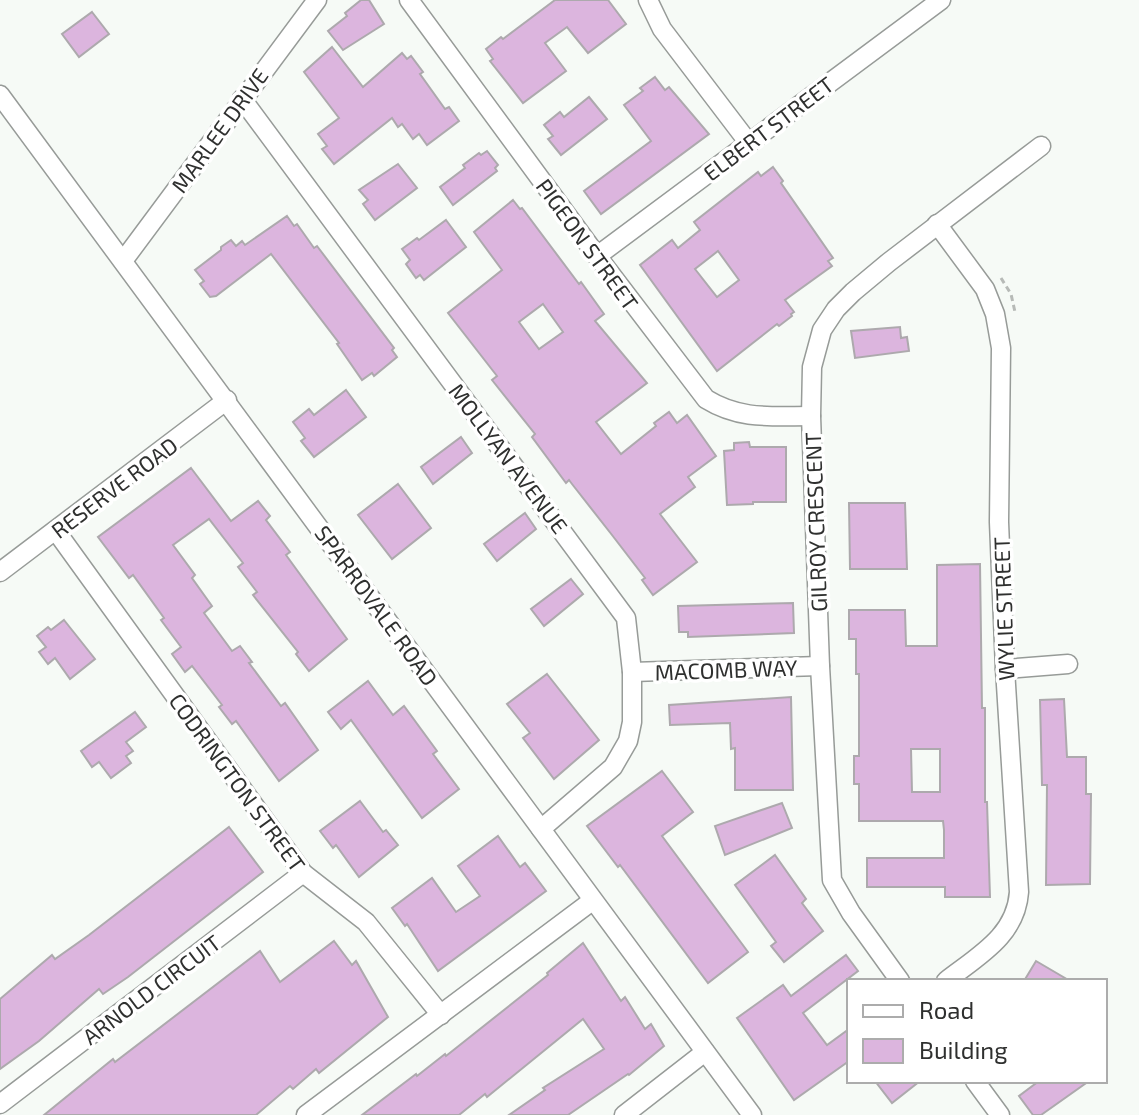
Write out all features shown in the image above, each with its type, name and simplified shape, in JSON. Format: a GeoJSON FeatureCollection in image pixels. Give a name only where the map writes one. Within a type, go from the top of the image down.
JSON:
{"type":"FeatureCollection","features":[{"type":"Feature","properties":{"kind":"street","name":"MARLEE DRIVE"},"geometry":{"type":"LineString","coordinates":[[123,261],[317,0]]}},
{"type":"Feature","properties":{"kind":"street","name":"PIGEON STREET"},"geometry":{"type":"LineString","coordinates":[[409,0],[706,399],[745,416],[811,416]]}},
{"type":"Feature","properties":{"kind":"street","name":"ELBERT STREET"},"geometry":{"type":"LineString","coordinates":[[597,256],[941,0]]}},
{"type":"Feature","properties":{"kind":"street"},"geometry":{"type":"LineString","coordinates":[[650,1],[662,29],[748,142]]}},
{"type":"Feature","properties":{"kind":"street","name":"SPARROVALE ROAD"},"geometry":{"type":"LineString","coordinates":[[0,95],[752,1115]]}},
{"type":"Feature","properties":{"kind":"street","name":"MOLLYAN AVENUE"},"geometry":{"type":"LineString","coordinates":[[242,99],[628,622],[632,722],[622,754],[605,776],[541,829]]}},
{"type":"Feature","properties":{"kind":"street","name":"GILROY CRESCENT"},"geometry":{"type":"LineString","coordinates":[[899,979],[851,913],[832,880],[820,666],[812,367],[822,330],[836,309],[853,292],[1041,146]]}},
{"type":"Feature","properties":{"kind":"street","name":"WYLIE STREET"},"geometry":{"type":"LineString","coordinates":[[937,224],[985,289],[995,314],[1001,348],[999,522],[1018,902],[1003,935],[948,979]]}},
{"type":"Feature","properties":{"kind":"street","name":"RESERVE ROAD"},"geometry":{"type":"LineString","coordinates":[[0,572],[227,400]]}},
{"type":"Feature","properties":{"kind":"street","name":"CODRINGTON STREET"},"geometry":{"type":"LineString","coordinates":[[56,531],[303,873],[366,922],[441,1015]]}},
{"type":"Feature","properties":{"kind":"street"},"geometry":{"type":"LineString","coordinates":[[1005,669],[1068,664]]}},
{"type":"Feature","properties":{"kind":"street","name":"MACOMB WAY"},"geometry":{"type":"LineString","coordinates":[[632,672],[820,666]]}},
{"type":"Feature","properties":{"kind":"street","name":"ARNOLD CIRCUIT"},"geometry":{"type":"LineString","coordinates":[[0,1104],[303,873]]}},
{"type":"Feature","properties":{"kind":"street"},"geometry":{"type":"LineString","coordinates":[[306,1115],[592,901]]}},
{"type":"Feature","properties":{"kind":"street"},"geometry":{"type":"LineString","coordinates":[[624,1115],[705,1052]]}},
{"type":"Feature","properties":{"kind":"street"},"geometry":{"type":"LineString","coordinates":[[976,1083],[1000,1115]]}},
{"type":"Feature","properties":{"kind":"building"},"geometry":{"type":"Polygon","coordinates":[[[361,0],[369,0],[384,24],[343,50],[328,31],[361,0]]]}},
{"type":"Feature","properties":{"kind":"building"},"geometry":{"type":"Polygon","coordinates":[[[555,0],[608,0],[626,24],[588,53],[567,27],[545,43],[566,71],[523,103],[490,61],[493,59],[486,49],[555,0]]]}},
{"type":"Feature","properties":{"kind":"building"},"geometry":{"type":"Polygon","coordinates":[[[92,12],[109,34],[79,57],[62,34],[92,12]]]}},
{"type":"Feature","properties":{"kind":"building"},"geometry":{"type":"Polygon","coordinates":[[[332,47],[363,87],[402,53],[407,59],[411,56],[445,109],[449,107],[459,121],[427,145],[419,134],[413,139],[402,124],[398,127],[392,118],[334,164],[322,149],[327,146],[318,134],[339,118],[304,72],[332,47]]]}},
{"type":"Feature","properties":{"kind":"building"},"geometry":{"type":"Polygon","coordinates":[[[655,77],[665,90],[669,87],[709,134],[601,214],[584,191],[651,141],[624,105],[655,77]]]}},
{"type":"Feature","properties":{"kind":"building"},"geometry":{"type":"Polygon","coordinates":[[[589,97],[607,119],[561,155],[548,139],[553,136],[544,125],[560,112],[564,117],[589,97]]]}},
{"type":"Feature","properties":{"kind":"building"},"geometry":{"type":"Polygon","coordinates":[[[487,151],[498,165],[495,168],[497,171],[453,205],[440,187],[465,168],[463,165],[487,151]]]}},
{"type":"Feature","properties":{"kind":"building"},"geometry":{"type":"Polygon","coordinates":[[[398,164],[417,188],[375,220],[363,204],[368,200],[359,190],[398,164]]]}},
{"type":"Feature","properties":{"kind":"building"},"geometry":{"type":"Polygon","coordinates":[[[773,167],[833,258],[828,261],[832,266],[785,300],[794,312],[792,316],[779,326],[777,324],[717,371],[640,265],[672,240],[678,248],[700,230],[694,222],[758,172],[761,176],[773,167]],[[718,251],[695,269],[717,297],[739,280],[718,251]]]}},
{"type":"Feature","properties":{"kind":"building"},"geometry":{"type":"Polygon","coordinates":[[[513,200],[604,314],[595,321],[647,383],[596,422],[621,454],[669,412],[677,423],[687,415],[716,456],[688,477],[695,487],[660,514],[697,562],[653,595],[642,580],[645,578],[532,437],[535,434],[492,380],[497,376],[448,313],[502,270],[474,232],[513,200]],[[543,304],[519,322],[539,349],[563,332],[543,304]]]}},
{"type":"Feature","properties":{"kind":"building"},"geometry":{"type":"Polygon","coordinates":[[[287,216],[294,226],[297,224],[314,248],[317,246],[394,348],[392,350],[397,357],[374,376],[372,373],[362,380],[339,343],[271,254],[216,296],[210,297],[200,284],[204,281],[195,270],[221,247],[231,240],[236,246],[242,241],[245,245],[287,216]]]}},
{"type":"Feature","properties":{"kind":"building"},"geometry":{"type":"Polygon","coordinates":[[[446,220],[466,247],[424,280],[420,275],[416,278],[406,264],[410,260],[402,249],[446,220]]]}},
{"type":"Feature","properties":{"kind":"building"},"geometry":{"type":"Polygon","coordinates":[[[900,327],[901,338],[907,337],[909,351],[855,358],[851,331],[900,327]]]}},
{"type":"Feature","properties":{"kind":"building"},"geometry":{"type":"Polygon","coordinates":[[[346,390],[366,417],[314,457],[301,441],[305,438],[293,422],[309,409],[314,415],[346,390]]]}},
{"type":"Feature","properties":{"kind":"building"},"geometry":{"type":"Polygon","coordinates":[[[461,437],[472,453],[433,484],[421,467],[461,437]]]}},
{"type":"Feature","properties":{"kind":"building"},"geometry":{"type":"Polygon","coordinates":[[[749,442],[750,447],[786,447],[786,502],[727,505],[724,451],[734,450],[734,443],[749,442]]]}},
{"type":"Feature","properties":{"kind":"building"},"geometry":{"type":"Polygon","coordinates":[[[191,468],[231,521],[258,501],[270,516],[266,520],[290,552],[286,555],[347,639],[309,671],[296,654],[298,652],[253,595],[257,592],[238,567],[243,563],[209,519],[173,545],[212,606],[204,613],[232,651],[240,646],[281,706],[285,703],[318,750],[279,781],[236,721],[232,724],[219,707],[222,705],[192,666],[185,672],[172,654],[181,647],[161,620],[164,618],[133,575],[129,578],[98,537],[191,468]]]}},
{"type":"Feature","properties":{"kind":"building"},"geometry":{"type":"Polygon","coordinates":[[[398,484],[431,528],[392,559],[358,515],[398,484]]]}},
{"type":"Feature","properties":{"kind":"building"},"geometry":{"type":"Polygon","coordinates":[[[849,503],[905,503],[907,569],[850,569],[849,503]]]}},
{"type":"Feature","properties":{"kind":"building"},"geometry":{"type":"Polygon","coordinates":[[[525,513],[536,529],[497,561],[484,544],[525,513]]]}},
{"type":"Feature","properties":{"kind":"building"},"geometry":{"type":"Polygon","coordinates":[[[980,564],[990,897],[945,897],[945,887],[867,887],[867,858],[944,858],[944,830],[943,821],[859,821],[859,784],[854,784],[854,756],[859,756],[859,674],[856,674],[856,639],[849,639],[849,610],[905,610],[906,646],[937,646],[937,565],[980,564]],[[911,749],[912,792],[940,792],[940,749],[911,749]]]}},
{"type":"Feature","properties":{"kind":"building"},"geometry":{"type":"Polygon","coordinates":[[[571,579],[583,594],[544,626],[531,609],[571,579]]]}},
{"type":"Feature","properties":{"kind":"building"},"geometry":{"type":"Polygon","coordinates":[[[793,603],[794,633],[688,637],[688,632],[679,632],[678,606],[793,603]]]}},
{"type":"Feature","properties":{"kind":"building"},"geometry":{"type":"Polygon","coordinates":[[[64,620],[95,659],[70,679],[55,658],[48,664],[39,652],[46,647],[37,636],[64,620]]]}},
{"type":"Feature","properties":{"kind":"building"},"geometry":{"type":"Polygon","coordinates":[[[547,674],[599,740],[554,779],[523,738],[530,733],[507,704],[547,674]]]}},
{"type":"Feature","properties":{"kind":"building"},"geometry":{"type":"Polygon","coordinates":[[[368,681],[393,715],[404,706],[437,751],[433,754],[459,789],[422,818],[351,720],[341,729],[328,712],[368,681]]]}},
{"type":"Feature","properties":{"kind":"building"},"geometry":{"type":"Polygon","coordinates":[[[791,697],[793,790],[735,790],[735,748],[731,749],[730,723],[670,725],[669,705],[791,697]]]}},
{"type":"Feature","properties":{"kind":"building"},"geometry":{"type":"Polygon","coordinates":[[[1064,699],[1067,757],[1086,757],[1086,794],[1091,794],[1090,884],[1046,885],[1047,785],[1042,785],[1040,700],[1064,699]]]}},
{"type":"Feature","properties":{"kind":"building"},"geometry":{"type":"Polygon","coordinates":[[[135,712],[146,727],[126,742],[133,751],[126,756],[131,763],[111,778],[99,762],[92,767],[81,751],[135,712]]]}},
{"type":"Feature","properties":{"kind":"building"},"geometry":{"type":"Polygon","coordinates":[[[662,771],[693,812],[662,836],[748,952],[708,983],[587,826],[662,771]]]}},
{"type":"Feature","properties":{"kind":"building"},"geometry":{"type":"Polygon","coordinates":[[[360,801],[383,832],[386,830],[398,845],[359,877],[336,845],[333,848],[320,831],[360,801]]]}},
{"type":"Feature","properties":{"kind":"building"},"geometry":{"type":"Polygon","coordinates":[[[782,803],[792,828],[725,855],[715,826],[782,803]]]}},
{"type":"Feature","properties":{"kind":"building"},"geometry":{"type":"Polygon","coordinates":[[[229,827],[263,872],[128,977],[103,994],[99,989],[39,1041],[0,1069],[0,999],[52,955],[55,959],[89,935],[229,827]]]}},
{"type":"Feature","properties":{"kind":"building"},"geometry":{"type":"Polygon","coordinates":[[[498,836],[520,867],[525,863],[546,891],[438,971],[407,924],[405,926],[392,908],[432,878],[456,912],[480,896],[458,866],[498,836]]]}},
{"type":"Feature","properties":{"kind":"building"},"geometry":{"type":"Polygon","coordinates":[[[775,855],[806,899],[802,903],[823,931],[784,962],[771,946],[776,942],[735,885],[775,855]]]}},
{"type":"Feature","properties":{"kind":"building"},"geometry":{"type":"Polygon","coordinates":[[[334,941],[352,965],[356,961],[388,1017],[319,1073],[316,1069],[293,1089],[290,1086],[256,1115],[44,1115],[113,1059],[115,1062],[260,951],[280,982],[334,941]]]}},
{"type":"Feature","properties":{"kind":"building"},"geometry":{"type":"Polygon","coordinates":[[[583,943],[621,1001],[625,997],[645,1029],[651,1024],[664,1046],[629,1075],[568,1115],[509,1115],[545,1090],[543,1088],[604,1049],[583,1019],[487,1097],[485,1094],[459,1115],[362,1115],[416,1074],[446,1056],[548,975],[583,943]]]}},
{"type":"Feature","properties":{"kind":"building"},"geometry":{"type":"Polygon","coordinates":[[[846,955],[858,971],[803,1013],[827,1045],[847,1030],[847,1062],[794,1100],[737,1018],[783,985],[791,996],[846,955]]]}},
{"type":"Feature","properties":{"kind":"building"},"geometry":{"type":"Polygon","coordinates":[[[1036,961],[1067,979],[1025,979],[1036,961]]]}},
{"type":"Feature","properties":{"kind":"building"},"geometry":{"type":"Polygon","coordinates":[[[877,1083],[917,1083],[892,1103],[877,1083]]]}},
{"type":"Feature","properties":{"kind":"building"},"geometry":{"type":"Polygon","coordinates":[[[1036,1083],[1086,1083],[1041,1115],[1033,1115],[1019,1096],[1036,1083]]]}}]}
